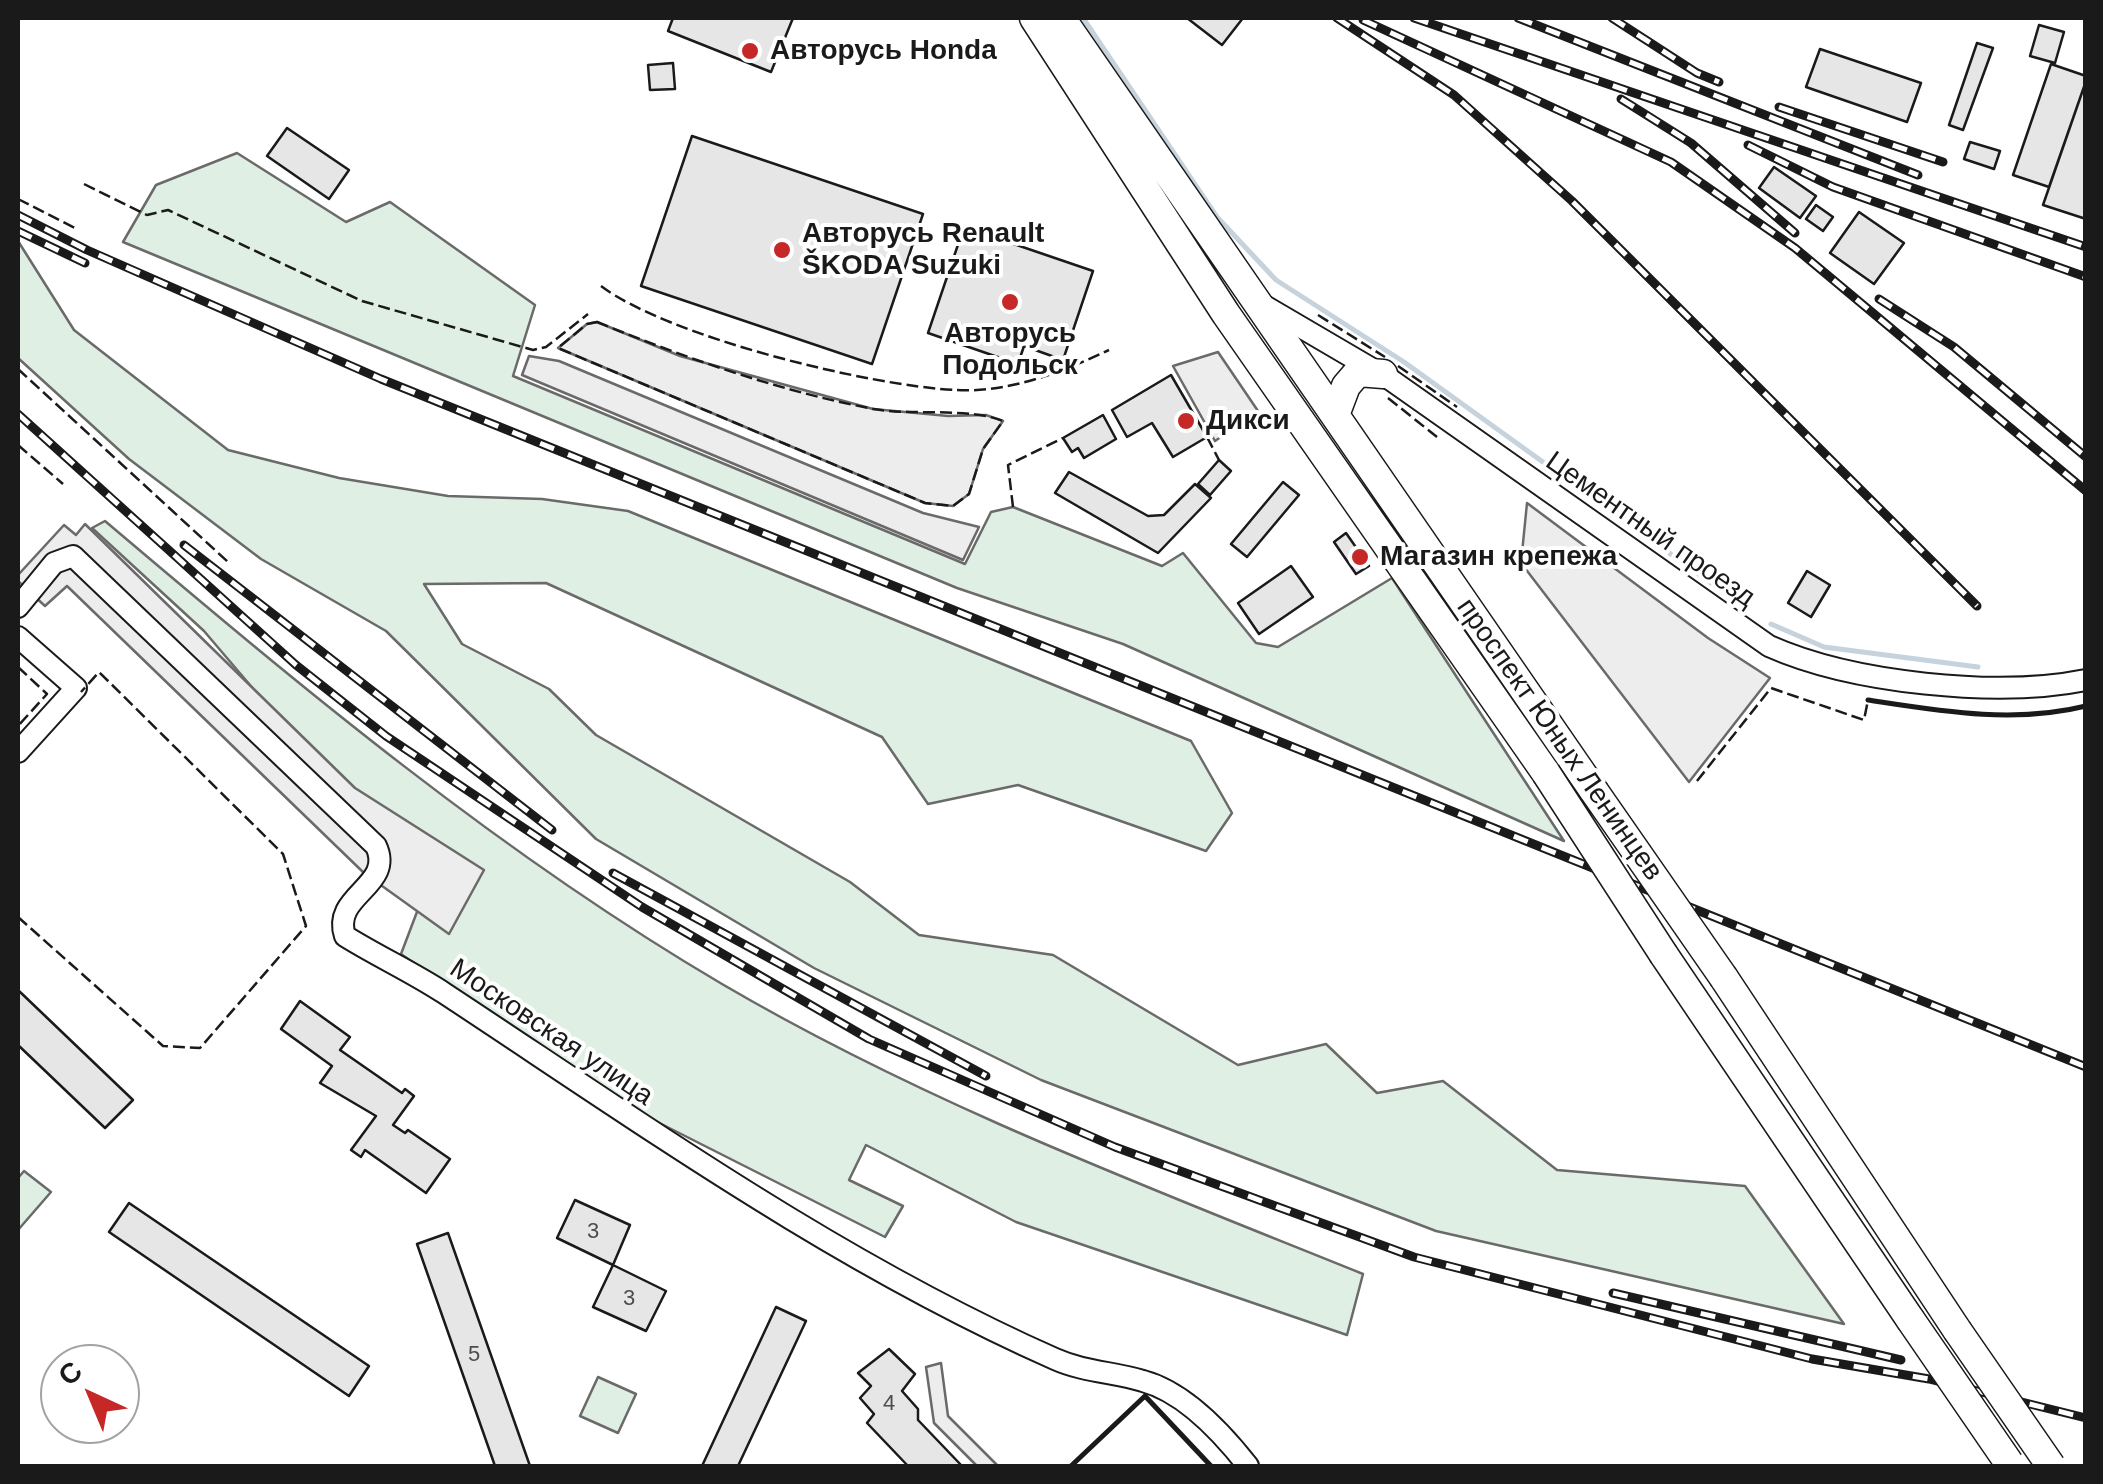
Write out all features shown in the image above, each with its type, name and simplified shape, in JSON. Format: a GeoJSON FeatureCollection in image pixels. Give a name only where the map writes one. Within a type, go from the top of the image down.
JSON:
{"type":"FeatureCollection","features":[{"type":"Feature","properties":{"kind":"main road","name":"проспект Юных Ленинцев"},"geometry":{"type":"LineString","coordinates":[[1034,18],[1226,314],[1546,774],[1664,955],[2011,1465]]}},
{"type":"Feature","properties":{"kind":"main road","name":"проспект Юных Ленинцев"},"geometry":{"type":"LineString","coordinates":[[1061,18],[1724,978],[2051,1466]]}},
{"type":"Feature","properties":{"kind":"main road"},"geometry":{"type":"LineString","coordinates":[[1334,415],[1346,386],[1358,372],[1383,374]]}},
{"type":"Feature","properties":{"kind":"street","name":"Цементный проезд"},"geometry":{"type":"LineString","coordinates":[[1180,243],[1258,301],[1383,374],[1730,621],[1797,658],[1886,679],[2046,688],[2086,680]]}},
{"type":"Feature","properties":{"kind":"street"},"geometry":{"type":"LineString","coordinates":[[1226,314],[1258,301]]}},
{"type":"Feature","properties":{"kind":"street","name":"Московская улица"},"geometry":{"type":"LineString","coordinates":[[18,608],[54,563],[73,556],[376,846],[382,858],[380,870],[345,909],[341,923],[345,936],[442,992],[706,1169],[885,1276],[1056,1359],[1086,1371],[1146,1381],[1181,1401],[1248,1466]]}},
{"type":"Feature","properties":{"kind":"street"},"geometry":{"type":"LineString","coordinates":[[18,637],[76,688],[18,752]]}},
{"type":"Feature","properties":{"kind":"green space"},"geometry":{"type":"Polygon","coordinates":[[[237,153],[346,222],[390,202],[535,305],[513,376],[965,564],[991,512],[1013,507],[1162,566],[1183,553],[1256,643],[1278,647],[1392,578],[1564,841],[1123,644],[957,588],[123,242],[156,185],[237,153]]]}},
{"type":"Feature","properties":{"kind":"green space"},"geometry":{"type":"Polygon","coordinates":[[[18,241],[74,330],[228,450],[339,478],[448,496],[542,499],[628,511],[1191,741],[1232,813],[1206,851],[1018,785],[928,804],[882,737],[546,583],[424,584],[462,644],[549,689],[596,735],[850,882],[919,935],[1053,955],[1238,1065],[1326,1044],[1377,1093],[1443,1081],[1557,1170],[1745,1186],[1844,1324],[1436,1231],[1041,1080],[814,968],[596,839],[386,631],[261,559],[129,459],[18,358],[18,241]]]}},
{"type":"Feature","properties":{"kind":"green space"},"geometry":{"type":"Polygon","coordinates":[[[105,521],[328,706],[480,824],[559,880],[722,984],[957,1105],[1363,1274],[1347,1335],[1016,1222],[866,1145],[849,1180],[903,1206],[885,1237],[602,1094],[401,954],[439,854],[370,826],[204,631],[92,528],[105,521]]]}},
{"type":"Feature","properties":{"kind":"green space"},"geometry":{"type":"Polygon","coordinates":[[[24,1171],[51,1192],[18,1230],[18,1178],[24,1171]]]}},
{"type":"Feature","properties":{"kind":"green space"},"geometry":{"type":"Polygon","coordinates":[[[598,1377],[636,1394],[618,1433],[580,1416],[598,1377]]]}},
{"type":"Feature","properties":{"kind":"shaded area"},"geometry":{"type":"Polygon","coordinates":[[[597,322],[680,356],[873,409],[948,416],[986,415],[1003,421],[983,449],[969,494],[953,506],[925,503],[558,348],[587,324],[597,322]]]}},
{"type":"Feature","properties":{"kind":"shaded area"},"geometry":{"type":"Polygon","coordinates":[[[1218,352],[1258,411],[1215,441],[1173,366],[1218,352]]]}},
{"type":"Feature","properties":{"kind":"shaded area"},"geometry":{"type":"Polygon","coordinates":[[[529,356],[559,361],[923,513],[979,527],[963,560],[522,375],[529,356]]]}},
{"type":"Feature","properties":{"kind":"shaded area"},"geometry":{"type":"Polygon","coordinates":[[[1527,503],[1708,638],[1770,678],[1689,782],[1521,563],[1527,503]]]}},
{"type":"Feature","properties":{"kind":"shaded area"},"geometry":{"type":"Polygon","coordinates":[[[85,524],[355,788],[484,870],[449,934],[364,873],[67,586],[45,606],[18,581],[18,575],[64,525],[76,535],[85,524]]]}},
{"type":"Feature","properties":{"kind":"shaded area"},"geometry":{"type":"Polygon","coordinates":[[[941,1363],[948,1416],[998,1466],[977,1466],[934,1423],[926,1367],[941,1363]]]}},
{"type":"Feature","properties":{"kind":"building","name":"Авторусь Honda"},"geometry":{"type":"Polygon","coordinates":[[[673,18],[793,18],[771,72],[668,31],[673,18]]]}},
{"type":"Feature","properties":{"kind":"building"},"geometry":{"type":"Polygon","coordinates":[[[1187,18],[1243,18],[1222,45],[1187,18]]]}},
{"type":"Feature","properties":{"kind":"building"},"geometry":{"type":"Polygon","coordinates":[[[2039,25],[2064,32],[2055,63],[2030,56],[2039,25]]]}},
{"type":"Feature","properties":{"kind":"building"},"geometry":{"type":"Polygon","coordinates":[[[1977,43],[1993,48],[1963,130],[1949,125],[1977,43]]]}},
{"type":"Feature","properties":{"kind":"building"},"geometry":{"type":"Polygon","coordinates":[[[1820,49],[1921,83],[1907,122],[1806,87],[1820,49]]]}},
{"type":"Feature","properties":{"kind":"building"},"geometry":{"type":"Polygon","coordinates":[[[673,63],[675,89],[650,90],[648,65],[673,63]]]}},
{"type":"Feature","properties":{"kind":"building"},"geometry":{"type":"Polygon","coordinates":[[[2051,64],[2086,76],[2086,81],[2049,187],[2013,175],[2051,64]]]}},
{"type":"Feature","properties":{"kind":"building"},"geometry":{"type":"Polygon","coordinates":[[[2086,81],[2086,219],[2043,205],[2086,81]]]}},
{"type":"Feature","properties":{"kind":"building"},"geometry":{"type":"Polygon","coordinates":[[[287,128],[349,170],[329,199],[267,156],[287,128]]]}},
{"type":"Feature","properties":{"kind":"building","name":"Авторусь Renault ŠKODA Suzuki"},"geometry":{"type":"Polygon","coordinates":[[[692,136],[923,214],[872,364],[641,286],[692,136]]]}},
{"type":"Feature","properties":{"kind":"building"},"geometry":{"type":"Polygon","coordinates":[[[1970,142],[2000,151],[1994,169],[1964,159],[1970,142]]]}},
{"type":"Feature","properties":{"kind":"building"},"geometry":{"type":"Polygon","coordinates":[[[1774,167],[1816,196],[1800,218],[1759,188],[1774,167]]]}},
{"type":"Feature","properties":{"kind":"building"},"geometry":{"type":"Polygon","coordinates":[[[1816,205],[1833,217],[1823,231],[1806,219],[1816,205]]]}},
{"type":"Feature","properties":{"kind":"building"},"geometry":{"type":"Polygon","coordinates":[[[1859,212],[1904,243],[1874,284],[1830,253],[1859,212]]]}},
{"type":"Feature","properties":{"kind":"building","name":"Авторусь Подольск"},"geometry":{"type":"Polygon","coordinates":[[[964,227],[1093,271],[1063,360],[1024,346],[1018,364],[928,333],[964,227]]]}},
{"type":"Feature","properties":{"kind":"building"},"geometry":{"type":"Polygon","coordinates":[[[1171,375],[1207,437],[1173,457],[1152,423],[1127,437],[1112,410],[1171,375]]]}},
{"type":"Feature","properties":{"kind":"building"},"geometry":{"type":"Polygon","coordinates":[[[1103,415],[1116,439],[1084,458],[1078,448],[1072,452],[1063,438],[1103,415]]]}},
{"type":"Feature","properties":{"kind":"building"},"geometry":{"type":"Polygon","coordinates":[[[1219,460],[1231,471],[1210,495],[1198,484],[1219,460]]]}},
{"type":"Feature","properties":{"kind":"building"},"geometry":{"type":"Polygon","coordinates":[[[1069,472],[1148,516],[1164,515],[1195,484],[1211,498],[1158,553],[1055,493],[1069,472]]]}},
{"type":"Feature","properties":{"kind":"building"},"geometry":{"type":"Polygon","coordinates":[[[1283,482],[1299,495],[1247,557],[1231,544],[1283,482]]]}},
{"type":"Feature","properties":{"kind":"building"},"geometry":{"type":"Polygon","coordinates":[[[1346,533],[1369,566],[1356,574],[1334,542],[1346,533]]]}},
{"type":"Feature","properties":{"kind":"building"},"geometry":{"type":"Polygon","coordinates":[[[1291,566],[1313,597],[1259,634],[1238,603],[1291,566]]]}},
{"type":"Feature","properties":{"kind":"building"},"geometry":{"type":"Polygon","coordinates":[[[1807,571],[1830,585],[1811,617],[1788,603],[1807,571]]]}},
{"type":"Feature","properties":{"kind":"building"},"geometry":{"type":"Polygon","coordinates":[[[18,990],[133,1100],[105,1128],[18,1045],[18,990]]]}},
{"type":"Feature","properties":{"kind":"building"},"geometry":{"type":"Polygon","coordinates":[[[300,1001],[350,1037],[340,1050],[402,1093],[405,1089],[414,1096],[393,1125],[405,1133],[408,1130],[450,1159],[426,1193],[365,1150],[361,1157],[351,1150],[376,1116],[320,1083],[332,1066],[281,1029],[300,1001]]]}},
{"type":"Feature","properties":{"kind":"building"},"geometry":{"type":"Polygon","coordinates":[[[575,1200],[630,1225],[613,1265],[557,1238],[575,1200]]]}},
{"type":"Feature","properties":{"kind":"building"},"geometry":{"type":"Polygon","coordinates":[[[129,1203],[369,1366],[349,1396],[109,1232],[129,1203]]]}},
{"type":"Feature","properties":{"kind":"building"},"geometry":{"type":"Polygon","coordinates":[[[448,1233],[530,1466],[495,1466],[417,1244],[448,1233]]]}},
{"type":"Feature","properties":{"kind":"building"},"geometry":{"type":"Polygon","coordinates":[[[613,1265],[666,1291],[646,1331],[593,1307],[613,1265]]]}},
{"type":"Feature","properties":{"kind":"building"},"geometry":{"type":"Polygon","coordinates":[[[776,1307],[806,1321],[738,1466],[702,1466],[776,1307]]]}},
{"type":"Feature","properties":{"kind":"building"},"geometry":{"type":"Polygon","coordinates":[[[889,1349],[915,1374],[902,1391],[918,1409],[918,1420],[962,1466],[908,1466],[867,1423],[874,1414],[860,1398],[871,1386],[858,1373],[889,1349]]]}},
{"type":"Feature","properties":{"kind":"waterway"},"geometry":{"type":"LineString","coordinates":[[1083,18],[1217,217],[1276,280],[1404,362],[1711,583]]}},
{"type":"Feature","properties":{"kind":"waterway"},"geometry":{"type":"LineString","coordinates":[[1771,624],[1824,647],[1978,667]]}},
{"type":"Feature","properties":{"kind":"railway"},"geometry":{"type":"LineString","coordinates":[[1337,18],[1454,95],[1572,201],[1977,606]]}},
{"type":"Feature","properties":{"kind":"railway"},"geometry":{"type":"LineString","coordinates":[[1414,18],[2086,247]]}},
{"type":"Feature","properties":{"kind":"railway"},"geometry":{"type":"LineString","coordinates":[[1518,18],[1918,175]]}},
{"type":"Feature","properties":{"kind":"railway"},"geometry":{"type":"LineString","coordinates":[[1612,18],[1697,73],[1719,82]]}},
{"type":"Feature","properties":{"kind":"railway"},"geometry":{"type":"LineString","coordinates":[[1363,20],[1671,162],[1795,248],[2086,491]]}},
{"type":"Feature","properties":{"kind":"railway"},"geometry":{"type":"LineString","coordinates":[[1621,99],[1691,143],[1795,233]]}},
{"type":"Feature","properties":{"kind":"railway"},"geometry":{"type":"LineString","coordinates":[[1779,107],[1943,162]]}},
{"type":"Feature","properties":{"kind":"railway"},"geometry":{"type":"LineString","coordinates":[[1748,145],[1833,187],[2086,277]]}},
{"type":"Feature","properties":{"kind":"railway"},"geometry":{"type":"LineString","coordinates":[[18,215],[87,250],[381,379],[2086,1067]]}},
{"type":"Feature","properties":{"kind":"railway"},"geometry":{"type":"LineString","coordinates":[[18,231],[85,263]]}},
{"type":"Feature","properties":{"kind":"railway"},"geometry":{"type":"LineString","coordinates":[[1879,299],[1954,347],[2086,457]]}},
{"type":"Feature","properties":{"kind":"railway"},"geometry":{"type":"LineString","coordinates":[[18,414],[296,665],[386,736],[642,907],[869,1039],[1115,1147],[1414,1257],[1812,1359],[1929,1379],[2086,1418]]}},
{"type":"Feature","properties":{"kind":"railway"},"geometry":{"type":"LineString","coordinates":[[184,545],[552,830]]}},
{"type":"Feature","properties":{"kind":"railway"},"geometry":{"type":"LineString","coordinates":[[613,873],[986,1076]]}},
{"type":"Feature","properties":{"kind":"railway"},"geometry":{"type":"LineString","coordinates":[[1613,1293],[1901,1360]]}},
{"type":"Feature","properties":{"kind":"fence"},"geometry":{"type":"LineString","coordinates":[[84,184],[147,215],[168,210],[362,301],[533,350],[546,347],[588,314]]}},
{"type":"Feature","properties":{"kind":"fence"},"geometry":{"type":"LineString","coordinates":[[18,199],[75,228]]}},
{"type":"Feature","properties":{"kind":"fence"},"geometry":{"type":"LineString","coordinates":[[601,286],[632,305],[720,340],[823,369],[919,386],[956,390],[996,388],[1054,373],[1109,350]]}},
{"type":"Feature","properties":{"kind":"fence"},"geometry":{"type":"LineString","coordinates":[[1318,315],[1385,357]]}},
{"type":"Feature","properties":{"kind":"fence"},"geometry":{"type":"LineString","coordinates":[[597,322],[733,372],[839,402],[890,411],[974,414],[1003,421],[983,449],[969,494],[953,506],[925,503],[558,348],[587,324],[597,322]]}},
{"type":"Feature","properties":{"kind":"fence"},"geometry":{"type":"LineString","coordinates":[[1398,366],[1457,407]]}},
{"type":"Feature","properties":{"kind":"fence"},"geometry":{"type":"LineString","coordinates":[[18,369],[228,562]]}},
{"type":"Feature","properties":{"kind":"fence"},"geometry":{"type":"LineString","coordinates":[[1388,398],[1437,437]]}},
{"type":"Feature","properties":{"kind":"fence"},"geometry":{"type":"LineString","coordinates":[[1207,437],[1219,460]]}},
{"type":"Feature","properties":{"kind":"fence"},"geometry":{"type":"LineString","coordinates":[[1013,507],[1008,465],[1063,438]]}},
{"type":"Feature","properties":{"kind":"fence"},"geometry":{"type":"LineString","coordinates":[[18,445],[63,484]]}},
{"type":"Feature","properties":{"kind":"fence"},"geometry":{"type":"LineString","coordinates":[[18,667],[47,694],[18,726]]}},
{"type":"Feature","properties":{"kind":"fence"},"geometry":{"type":"LineString","coordinates":[[18,917],[163,1046],[200,1048],[306,926],[283,854],[99,672],[81,692]]}},
{"type":"Feature","properties":{"kind":"fence"},"geometry":{"type":"LineString","coordinates":[[1697,781],[1771,688],[1864,720],[1868,700]]}},
{"type":"Feature","properties":{"kind":"wall"},"geometry":{"type":"LineString","coordinates":[[1868,700],[2004,715],[2086,706]]}},
{"type":"Feature","properties":{"kind":"wall"},"geometry":{"type":"LineString","coordinates":[[1071,1466],[1145,1396],[1211,1466]]}},
{"type":"Feature","properties":{"kind":"place","name":"Авторусь Honda"},"geometry":{"type":"Point","coordinates":[750,51]}},
{"type":"Feature","properties":{"kind":"place","name":"Авторусь Renault ŠKODA Suzuki"},"geometry":{"type":"Point","coordinates":[782,250]}},
{"type":"Feature","properties":{"kind":"place","name":"Авторусь Подольск"},"geometry":{"type":"Point","coordinates":[1010,302]}},
{"type":"Feature","properties":{"kind":"place","name":"Дикси"},"geometry":{"type":"Point","coordinates":[1186,421]}},
{"type":"Feature","properties":{"kind":"place","name":"Магазин крепежа"},"geometry":{"type":"Point","coordinates":[1360,557]}}]}
